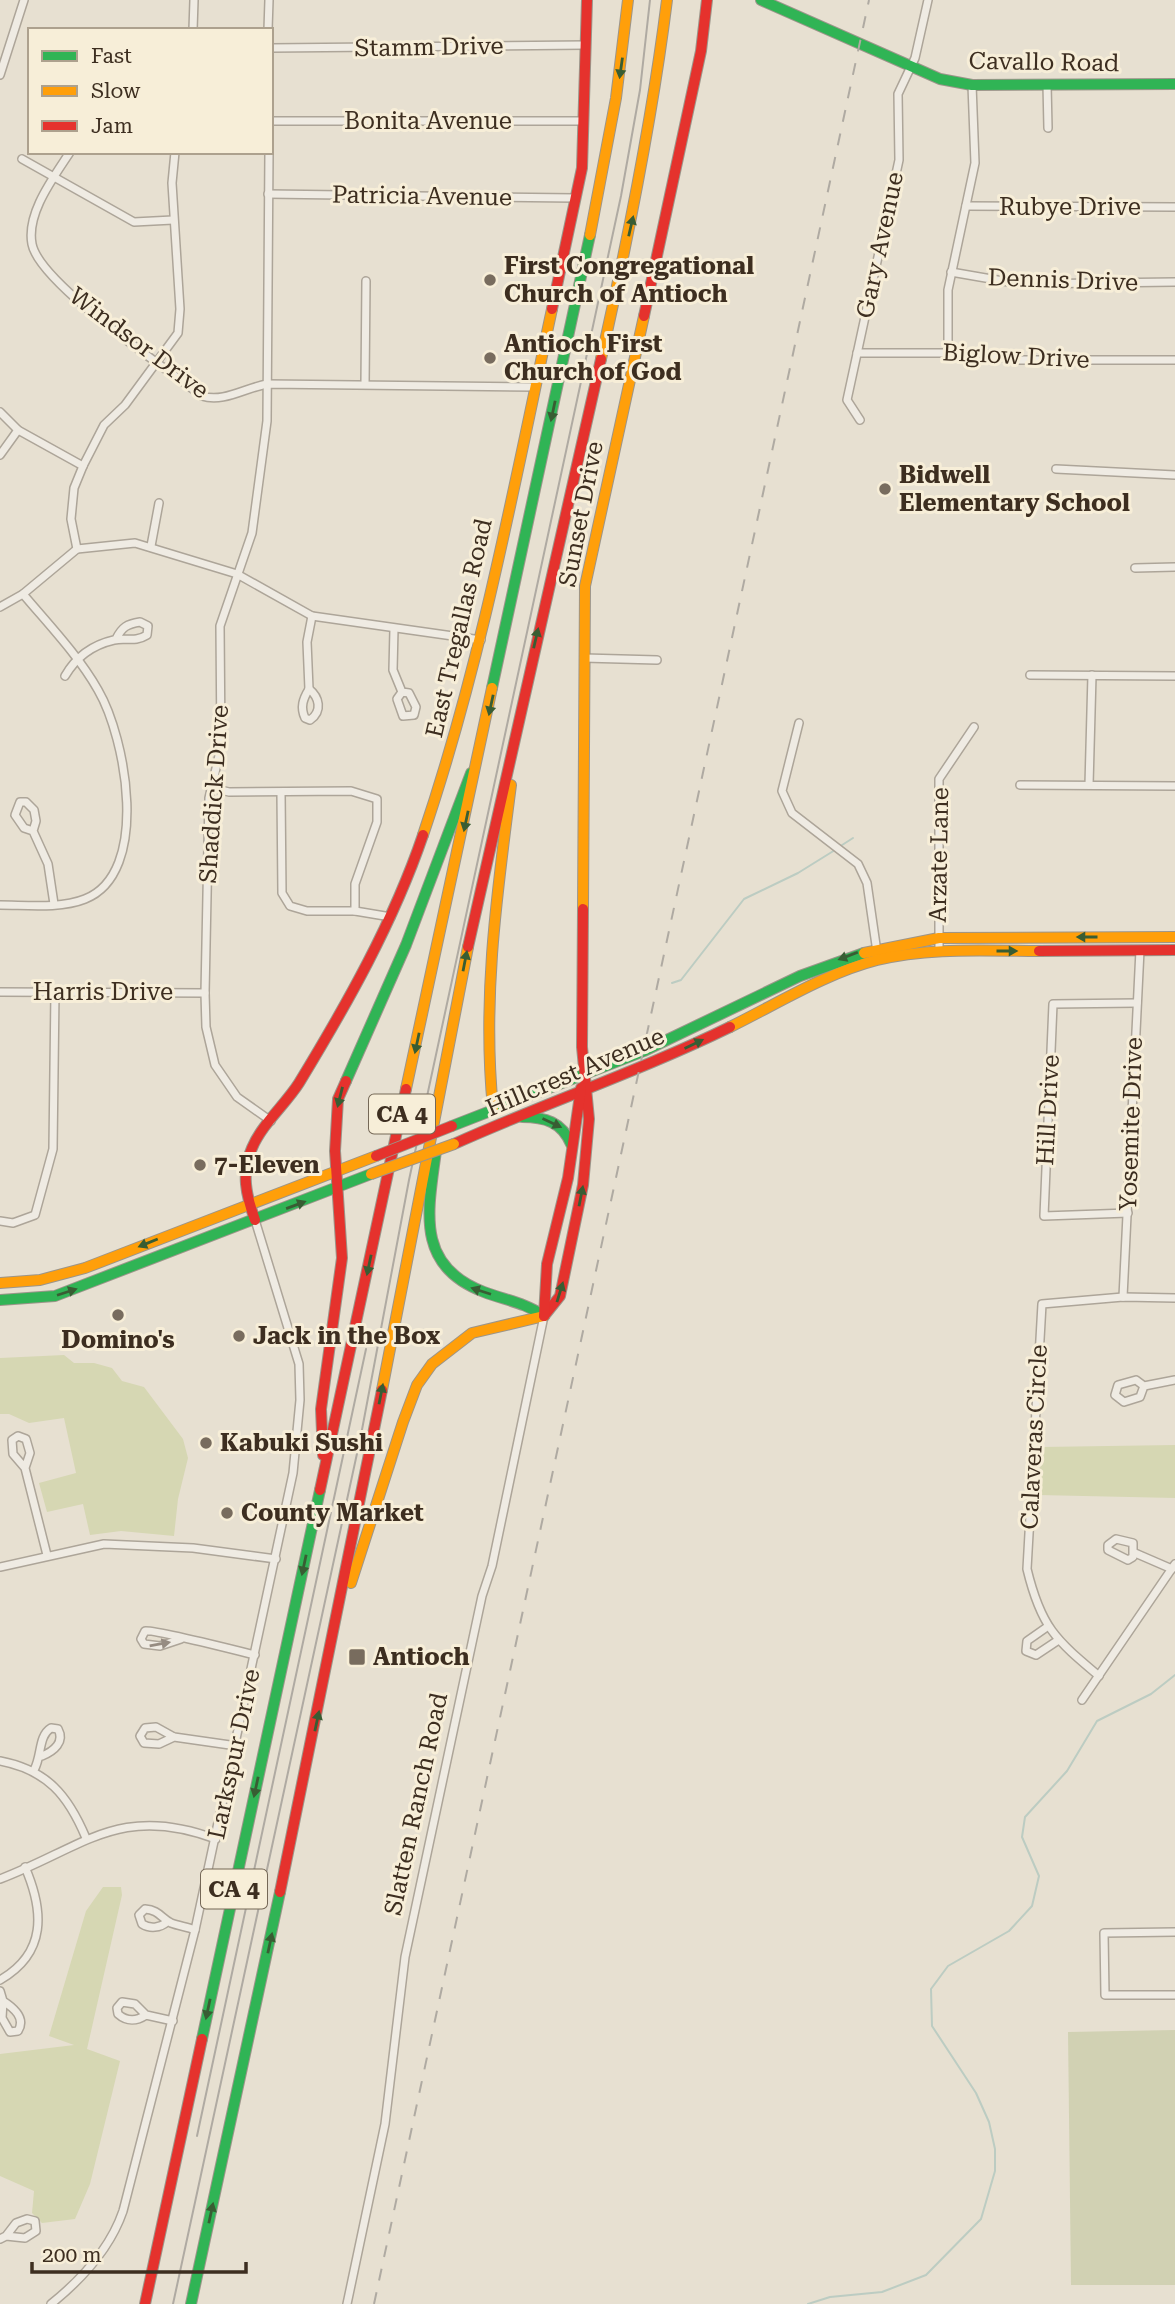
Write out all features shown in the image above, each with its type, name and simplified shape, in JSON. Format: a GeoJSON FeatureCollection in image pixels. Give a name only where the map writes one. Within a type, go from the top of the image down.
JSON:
{"type":"FeatureCollection","features":[{"type":"Feature","properties":{"kind":"main road","name":"East Tregallas Road"},"geometry":{"type":"LineString","coordinates":[[255,1220],[246,1193],[247,1160],[252,1147],[334,1026],[367,968],[391,917],[432,810],[481,639],[582,168],[587,0]]}},
{"type":"Feature","properties":{"kind":"main road","name":"CA 4"},"geometry":{"type":"LineString","coordinates":[[145,2304],[601,183],[618,84],[628,0]]}},
{"type":"Feature","properties":{"kind":"main road","name":"CA 4"},"geometry":{"type":"LineString","coordinates":[[191,2304],[336,1629],[448,1052],[521,705],[637,199],[655,100],[667,0]]}},
{"type":"Feature","properties":{"kind":"main road","name":"Sunset Drive"},"geometry":{"type":"LineString","coordinates":[[583,1089],[585,586],[701,51],[707,0]]}},
{"type":"Feature","properties":{"kind":"main road","name":"Cavallo Road"},"geometry":{"type":"LineString","coordinates":[[761,0],[940,79],[972,85],[1175,84]]}},
{"type":"Feature","properties":{"kind":"main road"},"geometry":{"type":"LineString","coordinates":[[493,1108],[486,1062],[493,950],[501,855],[521,705]]}},
{"type":"Feature","properties":{"kind":"main road"},"geometry":{"type":"LineString","coordinates":[[324,1474],[321,1409],[342,1258],[336,1170],[338,1099],[406,945],[461,794],[480,754]]}},
{"type":"Feature","properties":{"kind":"main road","name":"Hillcrest Avenue"},"geometry":{"type":"LineString","coordinates":[[0,1283],[40,1280],[85,1268],[674,1038],[820,967],[876,948],[939,938],[1175,937]]}},
{"type":"Feature","properties":{"kind":"main road","name":"Hillcrest Avenue"},"geometry":{"type":"LineString","coordinates":[[0,1300],[55,1296],[454,1144],[678,1052],[832,976],[878,960],[939,951],[1175,950]]}},
{"type":"Feature","properties":{"kind":"main road"},"geometry":{"type":"LineString","coordinates":[[448,1052],[429,1210],[434,1252],[442,1267],[458,1281],[529,1306],[544,1316]]}},
{"type":"Feature","properties":{"kind":"main road","name":"Slatten Ranch Road"},"geometry":{"type":"LineString","coordinates":[[544,1316],[544,1291],[572,1148],[576,1105],[583,1089]]}},
{"type":"Feature","properties":{"kind":"main road","name":"Slatten Ranch Road"},"geometry":{"type":"LineString","coordinates":[[544,1316],[560,1296],[583,1185],[589,1119],[583,1089]]}},
{"type":"Feature","properties":{"kind":"main road"},"geometry":{"type":"LineString","coordinates":[[518,1117],[535,1116],[558,1123],[568,1134],[572,1148]]}},
{"type":"Feature","properties":{"kind":"main road"},"geometry":{"type":"LineString","coordinates":[[336,1629],[417,1385],[432,1364],[472,1333],[492,1325],[544,1316]]}},
{"type":"Feature","properties":{"kind":"street"},"geometry":{"type":"LineString","coordinates":[[0,75],[5,67],[24,0]]}},
{"type":"Feature","properties":{"kind":"street"},"geometry":{"type":"LineString","coordinates":[[193,28],[194,0]]}},
{"type":"Feature","properties":{"kind":"street"},"geometry":{"type":"LineString","coordinates":[[268,0],[268,28]]}},
{"type":"Feature","properties":{"kind":"street","name":"Gary Avenue"},"geometry":{"type":"LineString","coordinates":[[860,420],[847,401],[899,160],[898,94],[909,67],[928,0]]}},
{"type":"Feature","properties":{"kind":"street","name":"Stamm Drive"},"geometry":{"type":"LineString","coordinates":[[273,48],[586,45]]}},
{"type":"Feature","properties":{"kind":"street"},"geometry":{"type":"LineString","coordinates":[[1047,84],[1048,128]]}},
{"type":"Feature","properties":{"kind":"street"},"geometry":{"type":"LineString","coordinates":[[948,353],[948,290],[975,163],[972,85]]}},
{"type":"Feature","properties":{"kind":"street","name":"Bonita Avenue"},"geometry":{"type":"LineString","coordinates":[[273,121],[584,121]]}},
{"type":"Feature","properties":{"kind":"street","name":"Windsor Drive"},"geometry":{"type":"LineString","coordinates":[[69,154],[32,221],[32,246],[44,268],[87,309],[202,396],[214,400],[244,388],[267,384],[535,387]]}},
{"type":"Feature","properties":{"kind":"street"},"geometry":{"type":"LineString","coordinates":[[77,549],[71,519],[75,488],[83,466],[104,425],[125,405],[159,363],[178,333],[173,220],[174,154]]}},
{"type":"Feature","properties":{"kind":"street","name":"Shaddick Drive"},"geometry":{"type":"LineString","coordinates":[[269,154],[267,421],[251,533],[220,626],[221,747],[208,812],[205,993],[209,1046],[221,1077],[237,1097],[271,1121]]}},
{"type":"Feature","properties":{"kind":"street"},"geometry":{"type":"LineString","coordinates":[[22,159],[134,222],[173,220]]}},
{"type":"Feature","properties":{"kind":"street","name":"Patricia Avenue"},"geometry":{"type":"LineString","coordinates":[[268,194],[575,198]]}},
{"type":"Feature","properties":{"kind":"street","name":"Rubye Drive"},"geometry":{"type":"LineString","coordinates":[[966,206],[1175,207]]}},
{"type":"Feature","properties":{"kind":"street","name":"Dennis Drive"},"geometry":{"type":"LineString","coordinates":[[951,272],[1020,284],[1175,282]]}},
{"type":"Feature","properties":{"kind":"street"},"geometry":{"type":"LineString","coordinates":[[365,384],[366,281]]}},
{"type":"Feature","properties":{"kind":"street","name":"Biglow Drive"},"geometry":{"type":"LineString","coordinates":[[857,353],[981,354],[1015,360],[1175,360]]}},
{"type":"Feature","properties":{"kind":"street"},"geometry":{"type":"LineString","coordinates":[[0,412],[18,430],[83,466]]}},
{"type":"Feature","properties":{"kind":"street"},"geometry":{"type":"LineString","coordinates":[[0,455],[18,430]]}},
{"type":"Feature","properties":{"kind":"street"},"geometry":{"type":"LineString","coordinates":[[1056,469],[1175,475]]}},
{"type":"Feature","properties":{"kind":"street"},"geometry":{"type":"LineString","coordinates":[[151,546],[159,502]]}},
{"type":"Feature","properties":{"kind":"street"},"geometry":{"type":"LineString","coordinates":[[0,607],[23,594],[77,549],[104,544],[151,546],[237,574],[312,616],[481,639]]}},
{"type":"Feature","properties":{"kind":"street"},"geometry":{"type":"LineString","coordinates":[[1135,568],[1175,568]]}},
{"type":"Feature","properties":{"kind":"street"},"geometry":{"type":"LineString","coordinates":[[0,905],[54,904],[86,899],[107,884],[121,861],[126,830],[122,760],[114,727],[99,692],[76,657],[23,594]]}},
{"type":"Feature","properties":{"kind":"street"},"geometry":{"type":"LineString","coordinates":[[309,689],[307,642],[312,616]]}},
{"type":"Feature","properties":{"kind":"street"},"geometry":{"type":"LineString","coordinates":[[394,629],[393,670],[402,692]]}},
{"type":"Feature","properties":{"kind":"street"},"geometry":{"type":"LineString","coordinates":[[65,676],[76,657],[116,639]]}},
{"type":"Feature","properties":{"kind":"street"},"geometry":{"type":"LineString","coordinates":[[584,659],[657,660]]}},
{"type":"Feature","properties":{"kind":"street"},"geometry":{"type":"LineString","coordinates":[[1030,675],[1175,676]]}},
{"type":"Feature","properties":{"kind":"street"},"geometry":{"type":"LineString","coordinates":[[1088,785],[1092,675]]}},
{"type":"Feature","properties":{"kind":"street"},"geometry":{"type":"LineString","coordinates":[[799,723],[782,791],[792,813],[858,863],[867,883],[878,960]]}},
{"type":"Feature","properties":{"kind":"street","name":"Arzate Lane"},"geometry":{"type":"LineString","coordinates":[[939,951],[939,779],[974,727]]}},
{"type":"Feature","properties":{"kind":"street"},"geometry":{"type":"LineString","coordinates":[[1020,785],[1175,786]]}},
{"type":"Feature","properties":{"kind":"street"},"geometry":{"type":"LineString","coordinates":[[212,788],[229,792],[351,791],[377,799],[377,822],[355,884],[355,911]]}},
{"type":"Feature","properties":{"kind":"street"},"geometry":{"type":"LineString","coordinates":[[281,793],[282,893],[285,900],[297,909],[355,911],[391,917]]}},
{"type":"Feature","properties":{"kind":"street"},"geometry":{"type":"LineString","coordinates":[[33,831],[48,864],[54,904]]}},
{"type":"Feature","properties":{"kind":"street","name":"Yosemite Drive"},"geometry":{"type":"LineString","coordinates":[[1123,1297],[1140,950]]}},
{"type":"Feature","properties":{"kind":"street","name":"Harris Drive"},"geometry":{"type":"LineString","coordinates":[[0,992],[205,993]]}},
{"type":"Feature","properties":{"kind":"street"},"geometry":{"type":"LineString","coordinates":[[0,1221],[13,1223],[35,1215],[54,1149],[55,992]]}},
{"type":"Feature","properties":{"kind":"street","name":"Hill Drive"},"geometry":{"type":"LineString","coordinates":[[1128,1213],[1044,1216],[1053,1004],[1137,1003]]}},
{"type":"Feature","properties":{"kind":"street","name":"Larkspur Drive"},"geometry":{"type":"LineString","coordinates":[[51,2304],[79,2280],[115,2232],[128,2195],[216,1839],[295,1459],[299,1364],[255,1220]]}},
{"type":"Feature","properties":{"kind":"street","name":"Calaveras Circle"},"geometry":{"type":"LineString","coordinates":[[1099,1676],[1057,1641],[1047,1627],[1033,1597],[1027,1569],[1042,1304],[1123,1297],[1175,1298]]}},
{"type":"Feature","properties":{"kind":"street","name":"Slatten Ranch Road"},"geometry":{"type":"LineString","coordinates":[[346,2304],[385,2124],[401,1984],[417,1895],[482,1596],[492,1566],[544,1316]]}},
{"type":"Feature","properties":{"kind":"street"},"geometry":{"type":"LineString","coordinates":[[1144,1386],[1175,1381]]}},
{"type":"Feature","properties":{"kind":"street"},"geometry":{"type":"LineString","coordinates":[[25,1468],[47,1555]]}},
{"type":"Feature","properties":{"kind":"street"},"geometry":{"type":"LineString","coordinates":[[0,1567],[91,1545],[117,1544],[223,1551],[276,1559]]}},
{"type":"Feature","properties":{"kind":"street"},"geometry":{"type":"LineString","coordinates":[[1082,1700],[1173,1567],[1135,1553]]}},
{"type":"Feature","properties":{"kind":"street"},"geometry":{"type":"LineString","coordinates":[[1047,1627],[1027,1641],[1026,1651],[1036,1655],[1057,1641]]}},
{"type":"Feature","properties":{"kind":"street"},"geometry":{"type":"LineString","coordinates":[[181,1639],[154,1647],[144,1644],[141,1639],[143,1632],[150,1629],[181,1639],[255,1655]]}},
{"type":"Feature","properties":{"kind":"street"},"geometry":{"type":"LineString","coordinates":[[174,1737],[237,1746]]}},
{"type":"Feature","properties":{"kind":"street"},"geometry":{"type":"LineString","coordinates":[[34,1770],[42,1756]]}},
{"type":"Feature","properties":{"kind":"street"},"geometry":{"type":"LineString","coordinates":[[0,1762],[34,1770],[66,1800],[86,1838]]}},
{"type":"Feature","properties":{"kind":"street"},"geometry":{"type":"LineString","coordinates":[[0,1879],[86,1838],[114,1829],[148,1825],[183,1828],[216,1839]]}},
{"type":"Feature","properties":{"kind":"street"},"geometry":{"type":"LineString","coordinates":[[0,1980],[24,1959],[38,1932],[38,1899],[25,1867]]}},
{"type":"Feature","properties":{"kind":"street"},"geometry":{"type":"LineString","coordinates":[[167,1922],[195,1930]]}},
{"type":"Feature","properties":{"kind":"street"},"geometry":{"type":"LineString","coordinates":[[1175,1932],[1104,1933],[1105,1995],[1175,1995]]}},
{"type":"Feature","properties":{"kind":"street"},"geometry":{"type":"LineString","coordinates":[[0,1991],[3,2001]]}},
{"type":"Feature","properties":{"kind":"street"},"geometry":{"type":"LineString","coordinates":[[146,2015],[173,2021]]}},
{"type":"Feature","properties":{"kind":"green space"},"geometry":{"type":"Polygon","coordinates":[[[64,1355],[74,1363],[94,1363],[112,1368],[122,1381],[144,1387],[183,1439],[188,1458],[178,1499],[174,1536],[121,1531],[90,1535],[83,1504],[47,1512],[39,1483],[76,1473],[64,1418],[29,1423],[9,1414],[0,1414],[0,1358],[64,1355]]]}},
{"type":"Feature","properties":{"kind":"green space"},"geometry":{"type":"Polygon","coordinates":[[[1175,1445],[1175,1498],[1038,1495],[1041,1447],[1175,1445]]]}},
{"type":"Feature","properties":{"kind":"green space"},"geometry":{"type":"Polygon","coordinates":[[[103,1887],[121,1887],[122,1895],[87,2049],[120,2061],[90,2184],[75,2219],[42,2223],[32,2213],[34,2191],[0,2176],[0,2054],[74,2045],[49,2036],[86,1911],[103,1887]]]}},
{"type":"Feature","properties":{"kind":"green space"},"geometry":{"type":"Polygon","coordinates":[[[1175,2030],[1175,2285],[1071,2285],[1068,2032],[1175,2030]]]}},
{"type":"Feature","properties":{"kind":"waterway"},"geometry":{"type":"LineString","coordinates":[[839,847],[853,838]]}},
{"type":"Feature","properties":{"kind":"waterway"},"geometry":{"type":"LineString","coordinates":[[672,983],[681,980],[744,899],[798,873],[835,850]]}},
{"type":"Feature","properties":{"kind":"waterway"},"geometry":{"type":"LineString","coordinates":[[808,2304],[830,2297],[882,2292],[926,2275],[981,2219],[995,2171],[995,2149],[989,2122],[976,2093],[932,2026],[931,1989],[948,1966],[1009,1931],[1032,1906],[1039,1876],[1022,1837],[1025,1817],[1067,1771],[1097,1721],[1151,1694],[1175,1675]]}},
{"type":"Feature","properties":{"kind":"tram line"},"geometry":{"type":"LineString","coordinates":[[173,2304],[361,1435],[409,1180],[621,196],[640,90],[650,0]]}},
{"type":"Feature","properties":{"kind":"tram line"},"geometry":{"type":"LineString","coordinates":[[197,2136],[366,1349]]}},
{"type":"Feature","properties":{"kind":"railway"},"geometry":{"type":"LineString","coordinates":[[374,2304],[869,0]]}},
{"type":"Feature","properties":{"kind":"traffic: fast"},"geometry":{"type":"LineString","coordinates":[[761,0],[940,79],[972,85],[1175,84]]}},
{"type":"Feature","properties":{"kind":"traffic: fast"},"geometry":{"type":"LineString","coordinates":[[492,688],[590,235]]}},
{"type":"Feature","properties":{"kind":"traffic: fast"},"geometry":{"type":"LineString","coordinates":[[346,1081],[406,945],[471,773]]}},
{"type":"Feature","properties":{"kind":"traffic: fast"},"geometry":{"type":"LineString","coordinates":[[452,1126],[644,1051],[800,976],[864,953]]}},
{"type":"Feature","properties":{"kind":"traffic: fast"},"geometry":{"type":"LineString","coordinates":[[522,1117],[552,1122],[563,1130],[571,1144]]}},
{"type":"Feature","properties":{"kind":"traffic: fast"},"geometry":{"type":"LineString","coordinates":[[436,1151],[429,1215],[436,1252],[446,1267],[462,1281],[544,1316]]}},
{"type":"Feature","properties":{"kind":"traffic: fast"},"geometry":{"type":"LineString","coordinates":[[0,1300],[55,1296],[371,1174]]}},
{"type":"Feature","properties":{"kind":"traffic: fast"},"geometry":{"type":"LineString","coordinates":[[202,2039],[320,1490]]}},
{"type":"Feature","properties":{"kind":"traffic: fast"},"geometry":{"type":"LineString","coordinates":[[191,2304],[280,1892]]}},
{"type":"Feature","properties":{"kind":"traffic: slow"},"geometry":{"type":"LineString","coordinates":[[590,235],[616,98],[628,0]]}},
{"type":"Feature","properties":{"kind":"traffic: slow"},"geometry":{"type":"LineString","coordinates":[[601,359],[638,180],[667,0]]}},
{"type":"Feature","properties":{"kind":"traffic: slow"},"geometry":{"type":"LineString","coordinates":[[423,835],[444,771],[479,640],[552,309]]}},
{"type":"Feature","properties":{"kind":"traffic: slow"},"geometry":{"type":"LineString","coordinates":[[583,909],[585,586],[644,316]]}},
{"type":"Feature","properties":{"kind":"traffic: slow"},"geometry":{"type":"LineString","coordinates":[[406,1089],[492,688]]}},
{"type":"Feature","properties":{"kind":"traffic: slow"},"geometry":{"type":"LineString","coordinates":[[493,1108],[490,986],[496,906],[511,785]]}},
{"type":"Feature","properties":{"kind":"traffic: slow"},"geometry":{"type":"LineString","coordinates":[[864,953],[939,938],[1175,937]]}},
{"type":"Feature","properties":{"kind":"traffic: slow"},"geometry":{"type":"LineString","coordinates":[[382,1390],[468,947]]}},
{"type":"Feature","properties":{"kind":"traffic: slow"},"geometry":{"type":"LineString","coordinates":[[730,1027],[820,981],[877,960],[937,951],[1039,951]]}},
{"type":"Feature","properties":{"kind":"traffic: slow"},"geometry":{"type":"LineString","coordinates":[[371,1174],[454,1144]]}},
{"type":"Feature","properties":{"kind":"traffic: slow"},"geometry":{"type":"LineString","coordinates":[[0,1283],[40,1280],[85,1268],[376,1156]]}},
{"type":"Feature","properties":{"kind":"traffic: slow"},"geometry":{"type":"LineString","coordinates":[[351,1583],[403,1422],[417,1385],[432,1364],[472,1333],[544,1316]]}},
{"type":"Feature","properties":{"kind":"traffic: jam"},"geometry":{"type":"LineString","coordinates":[[552,309],[582,168],[587,0]]}},
{"type":"Feature","properties":{"kind":"traffic: jam"},"geometry":{"type":"LineString","coordinates":[[644,316],[701,51],[707,0]]}},
{"type":"Feature","properties":{"kind":"traffic: jam"},"geometry":{"type":"LineString","coordinates":[[468,947],[601,359]]}},
{"type":"Feature","properties":{"kind":"traffic: jam"},"geometry":{"type":"LineString","coordinates":[[255,1220],[246,1184],[252,1148],[299,1083],[351,993],[398,900],[423,835]]}},
{"type":"Feature","properties":{"kind":"traffic: jam"},"geometry":{"type":"LineString","coordinates":[[544,1316],[560,1296],[583,1185],[589,1119],[582,1047],[583,909]]}},
{"type":"Feature","properties":{"kind":"traffic: jam"},"geometry":{"type":"LineString","coordinates":[[1039,951],[1175,950]]}},
{"type":"Feature","properties":{"kind":"traffic: jam"},"geometry":{"type":"LineString","coordinates":[[454,1144],[730,1027]]}},
{"type":"Feature","properties":{"kind":"traffic: jam"},"geometry":{"type":"LineString","coordinates":[[323,1455],[321,1409],[342,1258],[335,1151],[338,1099],[346,1081]]}},
{"type":"Feature","properties":{"kind":"traffic: jam"},"geometry":{"type":"LineString","coordinates":[[544,1316],[547,1264],[568,1178],[581,1088]]}},
{"type":"Feature","properties":{"kind":"traffic: jam"},"geometry":{"type":"LineString","coordinates":[[320,1490],[406,1089]]}},
{"type":"Feature","properties":{"kind":"traffic: jam"},"geometry":{"type":"LineString","coordinates":[[376,1156],[452,1126]]}},
{"type":"Feature","properties":{"kind":"traffic: jam"},"geometry":{"type":"LineString","coordinates":[[280,1892],[382,1390]]}},
{"type":"Feature","properties":{"kind":"traffic: jam"},"geometry":{"type":"LineString","coordinates":[[145,2304],[202,2039]]}},
{"type":"Feature","properties":{"kind":"place","name":"First Congregational Church of Antioch"},"geometry":{"type":"Point","coordinates":[490,280]}},
{"type":"Feature","properties":{"kind":"place","name":"Antioch First Church of God"},"geometry":{"type":"Point","coordinates":[490,358]}},
{"type":"Feature","properties":{"kind":"place","name":"Bidwell Elementary School"},"geometry":{"type":"Point","coordinates":[885,489]}},
{"type":"Feature","properties":{"kind":"place","name":"7-Eleven"},"geometry":{"type":"Point","coordinates":[200,1165]}},
{"type":"Feature","properties":{"kind":"place","name":"Domino's"},"geometry":{"type":"Point","coordinates":[118,1315]}},
{"type":"Feature","properties":{"kind":"place","name":"Jack in the Box"},"geometry":{"type":"Point","coordinates":[239,1336]}},
{"type":"Feature","properties":{"kind":"place","name":"Kabuki Sushi"},"geometry":{"type":"Point","coordinates":[206,1443]}},
{"type":"Feature","properties":{"kind":"place","name":"County Market"},"geometry":{"type":"Point","coordinates":[227,1513]}},
{"type":"Feature","properties":{"kind":"place","name":"Antioch"},"geometry":{"type":"Point","coordinates":[357,1657]}}]}
